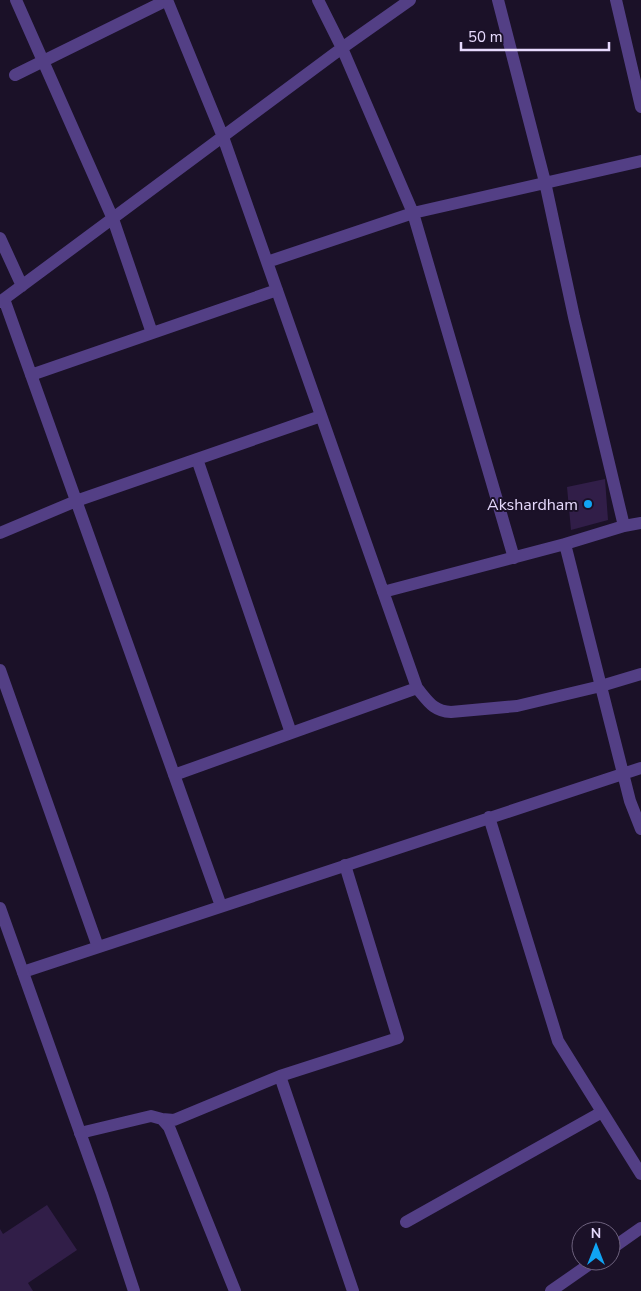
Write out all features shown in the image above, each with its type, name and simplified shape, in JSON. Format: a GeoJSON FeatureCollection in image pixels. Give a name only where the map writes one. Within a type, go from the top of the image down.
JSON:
{"type":"FeatureCollection","features":[{"type":"Feature","properties":{"kind":"street"},"geometry":{"type":"LineString","coordinates":[[16,0],[113,219],[152,333]]}},
{"type":"Feature","properties":{"kind":"street"},"geometry":{"type":"LineString","coordinates":[[15,75],[167,0],[223,137],[417,688],[430,704],[440,712],[517,706],[601,686],[641,674]]}},
{"type":"Feature","properties":{"kind":"street"},"geometry":{"type":"LineString","coordinates":[[318,0],[342,48],[413,213],[514,558]]}},
{"type":"Feature","properties":{"kind":"street"},"geometry":{"type":"LineString","coordinates":[[221,906],[31,375],[2,300],[342,48],[410,0]]}},
{"type":"Feature","properties":{"kind":"street"},"geometry":{"type":"LineString","coordinates":[[498,0],[545,182],[574,318],[624,526]]}},
{"type":"Feature","properties":{"kind":"street"},"geometry":{"type":"LineString","coordinates":[[616,0],[641,107]]}},
{"type":"Feature","properties":{"kind":"street"},"geometry":{"type":"LineString","coordinates":[[267,262],[413,213],[641,161]]}},
{"type":"Feature","properties":{"kind":"street"},"geometry":{"type":"LineString","coordinates":[[0,238],[22,286]]}},
{"type":"Feature","properties":{"kind":"street"},"geometry":{"type":"LineString","coordinates":[[31,375],[277,290]]}},
{"type":"Feature","properties":{"kind":"street"},"geometry":{"type":"LineString","coordinates":[[0,533],[76,500],[321,416]]}},
{"type":"Feature","properties":{"kind":"street"},"geometry":{"type":"LineString","coordinates":[[197,459],[291,733]]}},
{"type":"Feature","properties":{"kind":"street"},"geometry":{"type":"LineString","coordinates":[[383,592],[514,558],[624,526],[641,524]]}},
{"type":"Feature","properties":{"kind":"street"},"geometry":{"type":"LineString","coordinates":[[565,544],[630,800],[641,829]]}},
{"type":"Feature","properties":{"kind":"street"},"geometry":{"type":"LineString","coordinates":[[0,670],[98,947]]}},
{"type":"Feature","properties":{"kind":"street"},"geometry":{"type":"LineString","coordinates":[[174,775],[417,688]]}},
{"type":"Feature","properties":{"kind":"street"},"geometry":{"type":"LineString","coordinates":[[23,972],[641,768]]}},
{"type":"Feature","properties":{"kind":"street"},"geometry":{"type":"LineString","coordinates":[[488,818],[558,1041],[641,1174]]}},
{"type":"Feature","properties":{"kind":"street"},"geometry":{"type":"LineString","coordinates":[[80,1133],[151,1116],[174,1120],[280,1076],[398,1038],[345,865]]}},
{"type":"Feature","properties":{"kind":"street"},"geometry":{"type":"LineString","coordinates":[[0,908],[134,1291]]}},
{"type":"Feature","properties":{"kind":"street"},"geometry":{"type":"LineString","coordinates":[[280,1076],[353,1291]]}},
{"type":"Feature","properties":{"kind":"street"},"geometry":{"type":"LineString","coordinates":[[406,1222],[602,1112]]}},
{"type":"Feature","properties":{"kind":"street"},"geometry":{"type":"LineString","coordinates":[[162,1119],[169,1127],[235,1291]]}},
{"type":"Feature","properties":{"kind":"street"},"geometry":{"type":"LineString","coordinates":[[621,1242],[641,1228]]}},
{"type":"Feature","properties":{"kind":"street"},"geometry":{"type":"LineString","coordinates":[[551,1291],[580,1271]]}},
{"type":"Feature","properties":{"kind":"building","name":"Akshardham"},"geometry":{"type":"Polygon","coordinates":[[[605,479],[608,520],[571,530],[567,487],[605,479]]]}},
{"type":"Feature","properties":{"kind":"building"},"geometry":{"type":"Polygon","coordinates":[[[47,1205],[77,1250],[28,1283],[33,1291],[0,1291],[0,1229],[3,1234],[47,1205]]]}},
{"type":"Feature","properties":{"kind":"place","name":"Akshardham"},"geometry":{"type":"Point","coordinates":[588,504]}}]}
